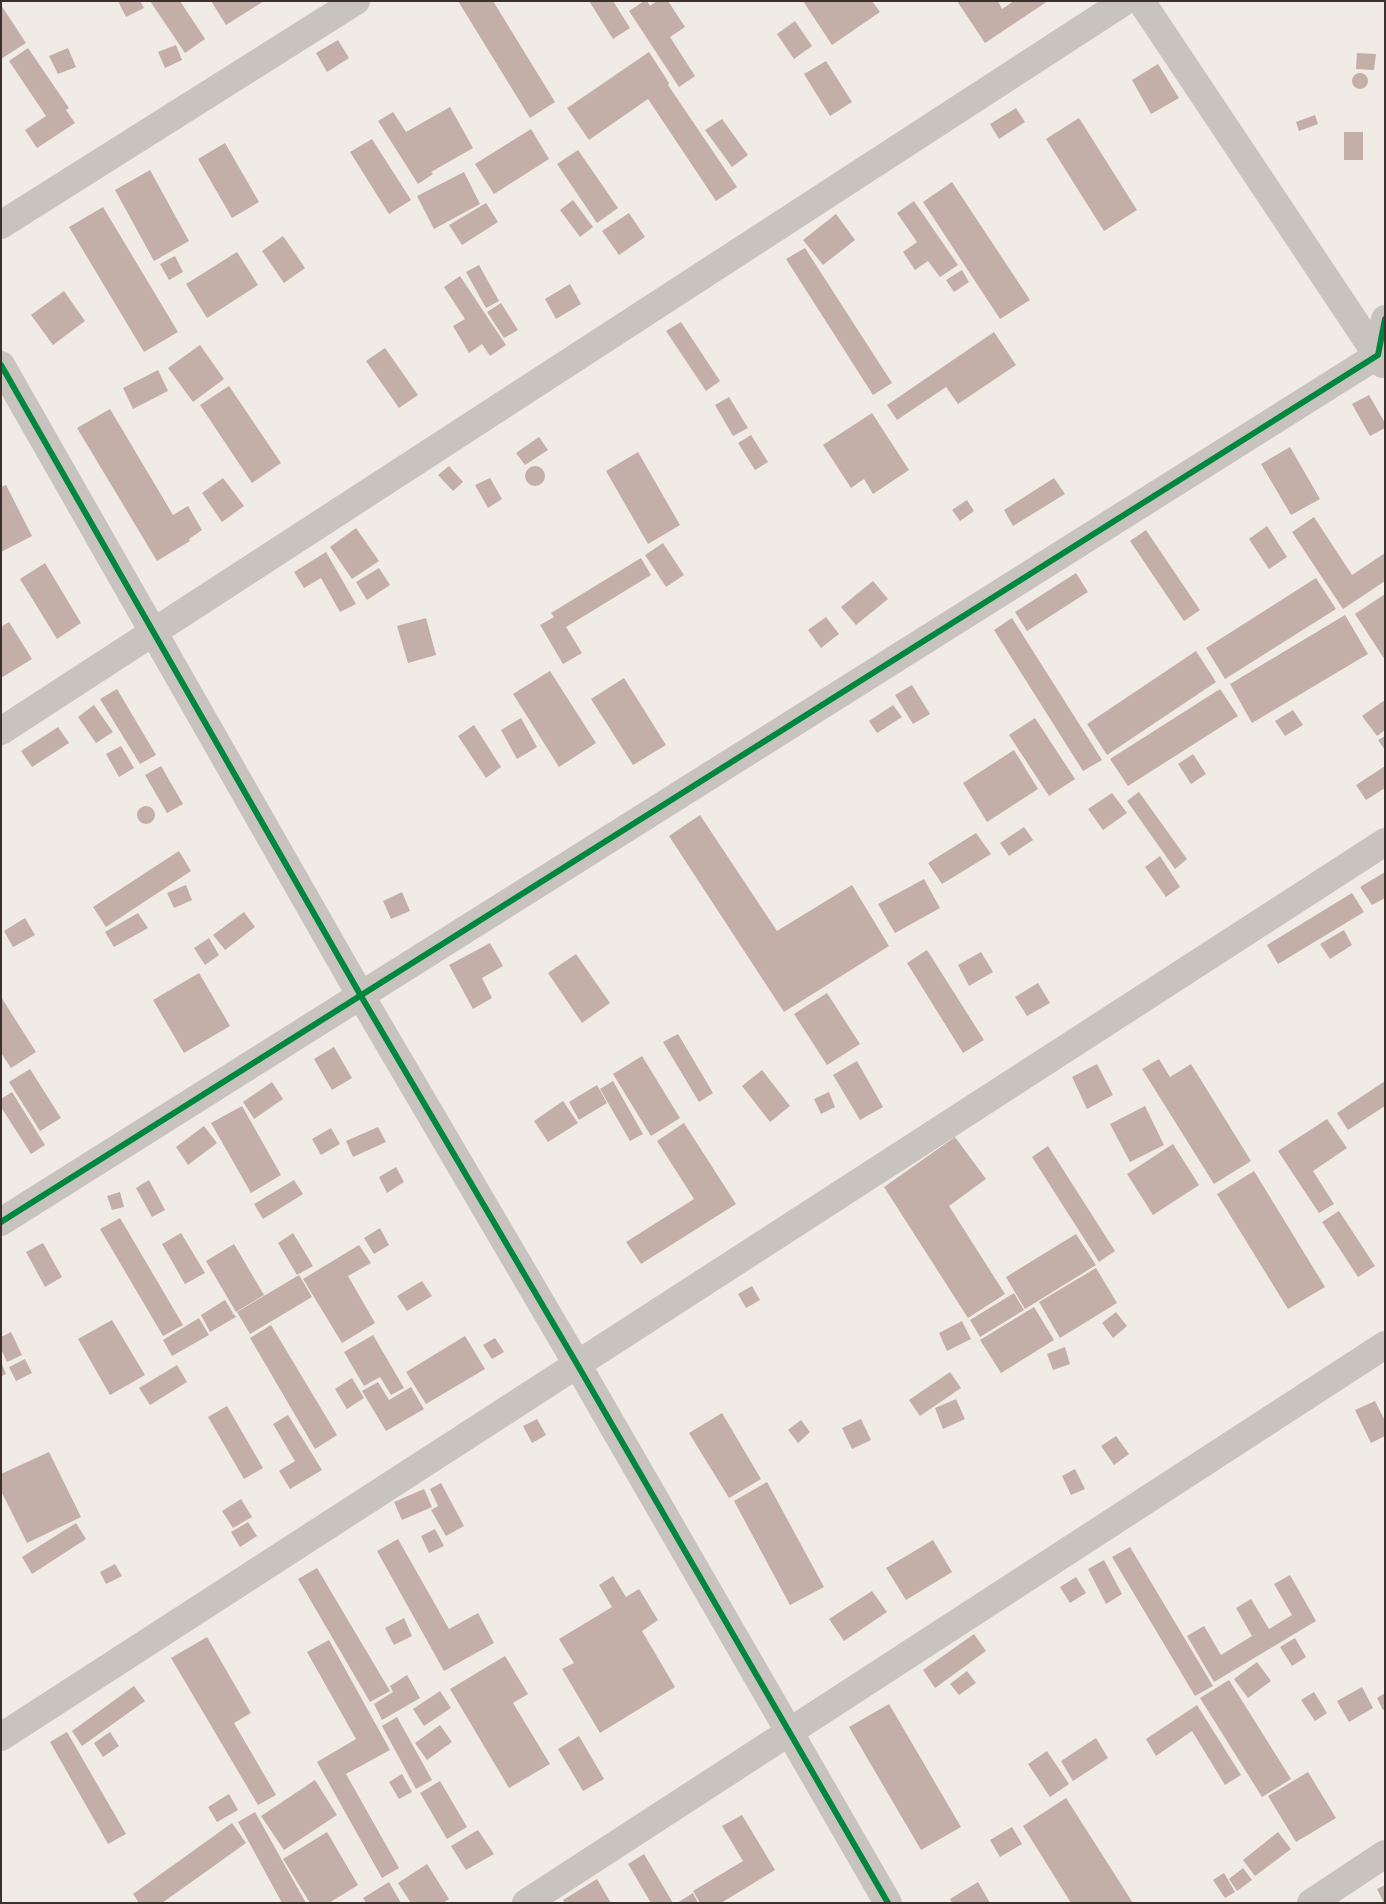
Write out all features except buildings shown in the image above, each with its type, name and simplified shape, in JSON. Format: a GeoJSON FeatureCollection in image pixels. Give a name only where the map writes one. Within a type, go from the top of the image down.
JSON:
{"type":"FeatureCollection","features":[{"type":"Feature","properties":{"kind":"street"},"geometry":{"type":"LineString","coordinates":[[1,224],[356,1]]}},
{"type":"Feature","properties":{"kind":"street"},"geometry":{"type":"LineString","coordinates":[[1,732],[1125,1]]}},
{"type":"Feature","properties":{"kind":"street"},"geometry":{"type":"LineString","coordinates":[[1141,1],[1381,360]]}},
{"type":"Feature","properties":{"kind":"street"},"geometry":{"type":"LineString","coordinates":[[1381,360],[1385,319]]}},
{"type":"Feature","properties":{"kind":"street"},"geometry":{"type":"LineString","coordinates":[[1,1222],[1381,360]]}},
{"type":"Feature","properties":{"kind":"street"},"geometry":{"type":"LineString","coordinates":[[1,364],[362,996],[888,1903]]}},
{"type":"Feature","properties":{"kind":"street"},"geometry":{"type":"LineString","coordinates":[[1,1737],[1385,842]]}},
{"type":"Feature","properties":{"kind":"street"},"geometry":{"type":"LineString","coordinates":[[526,1903],[1385,1345]]}},
{"type":"Feature","properties":{"kind":"street"},"geometry":{"type":"LineString","coordinates":[[1311,1903],[1385,1854]]}},
{"type":"Feature","properties":{"kind":"cycle path"},"geometry":{"type":"LineString","coordinates":[[1,1222],[1378,355],[1385,319]]}},
{"type":"Feature","properties":{"kind":"cycle path"},"geometry":{"type":"LineString","coordinates":[[1,365],[361,996],[577,1364],[888,1903]]}}]}
